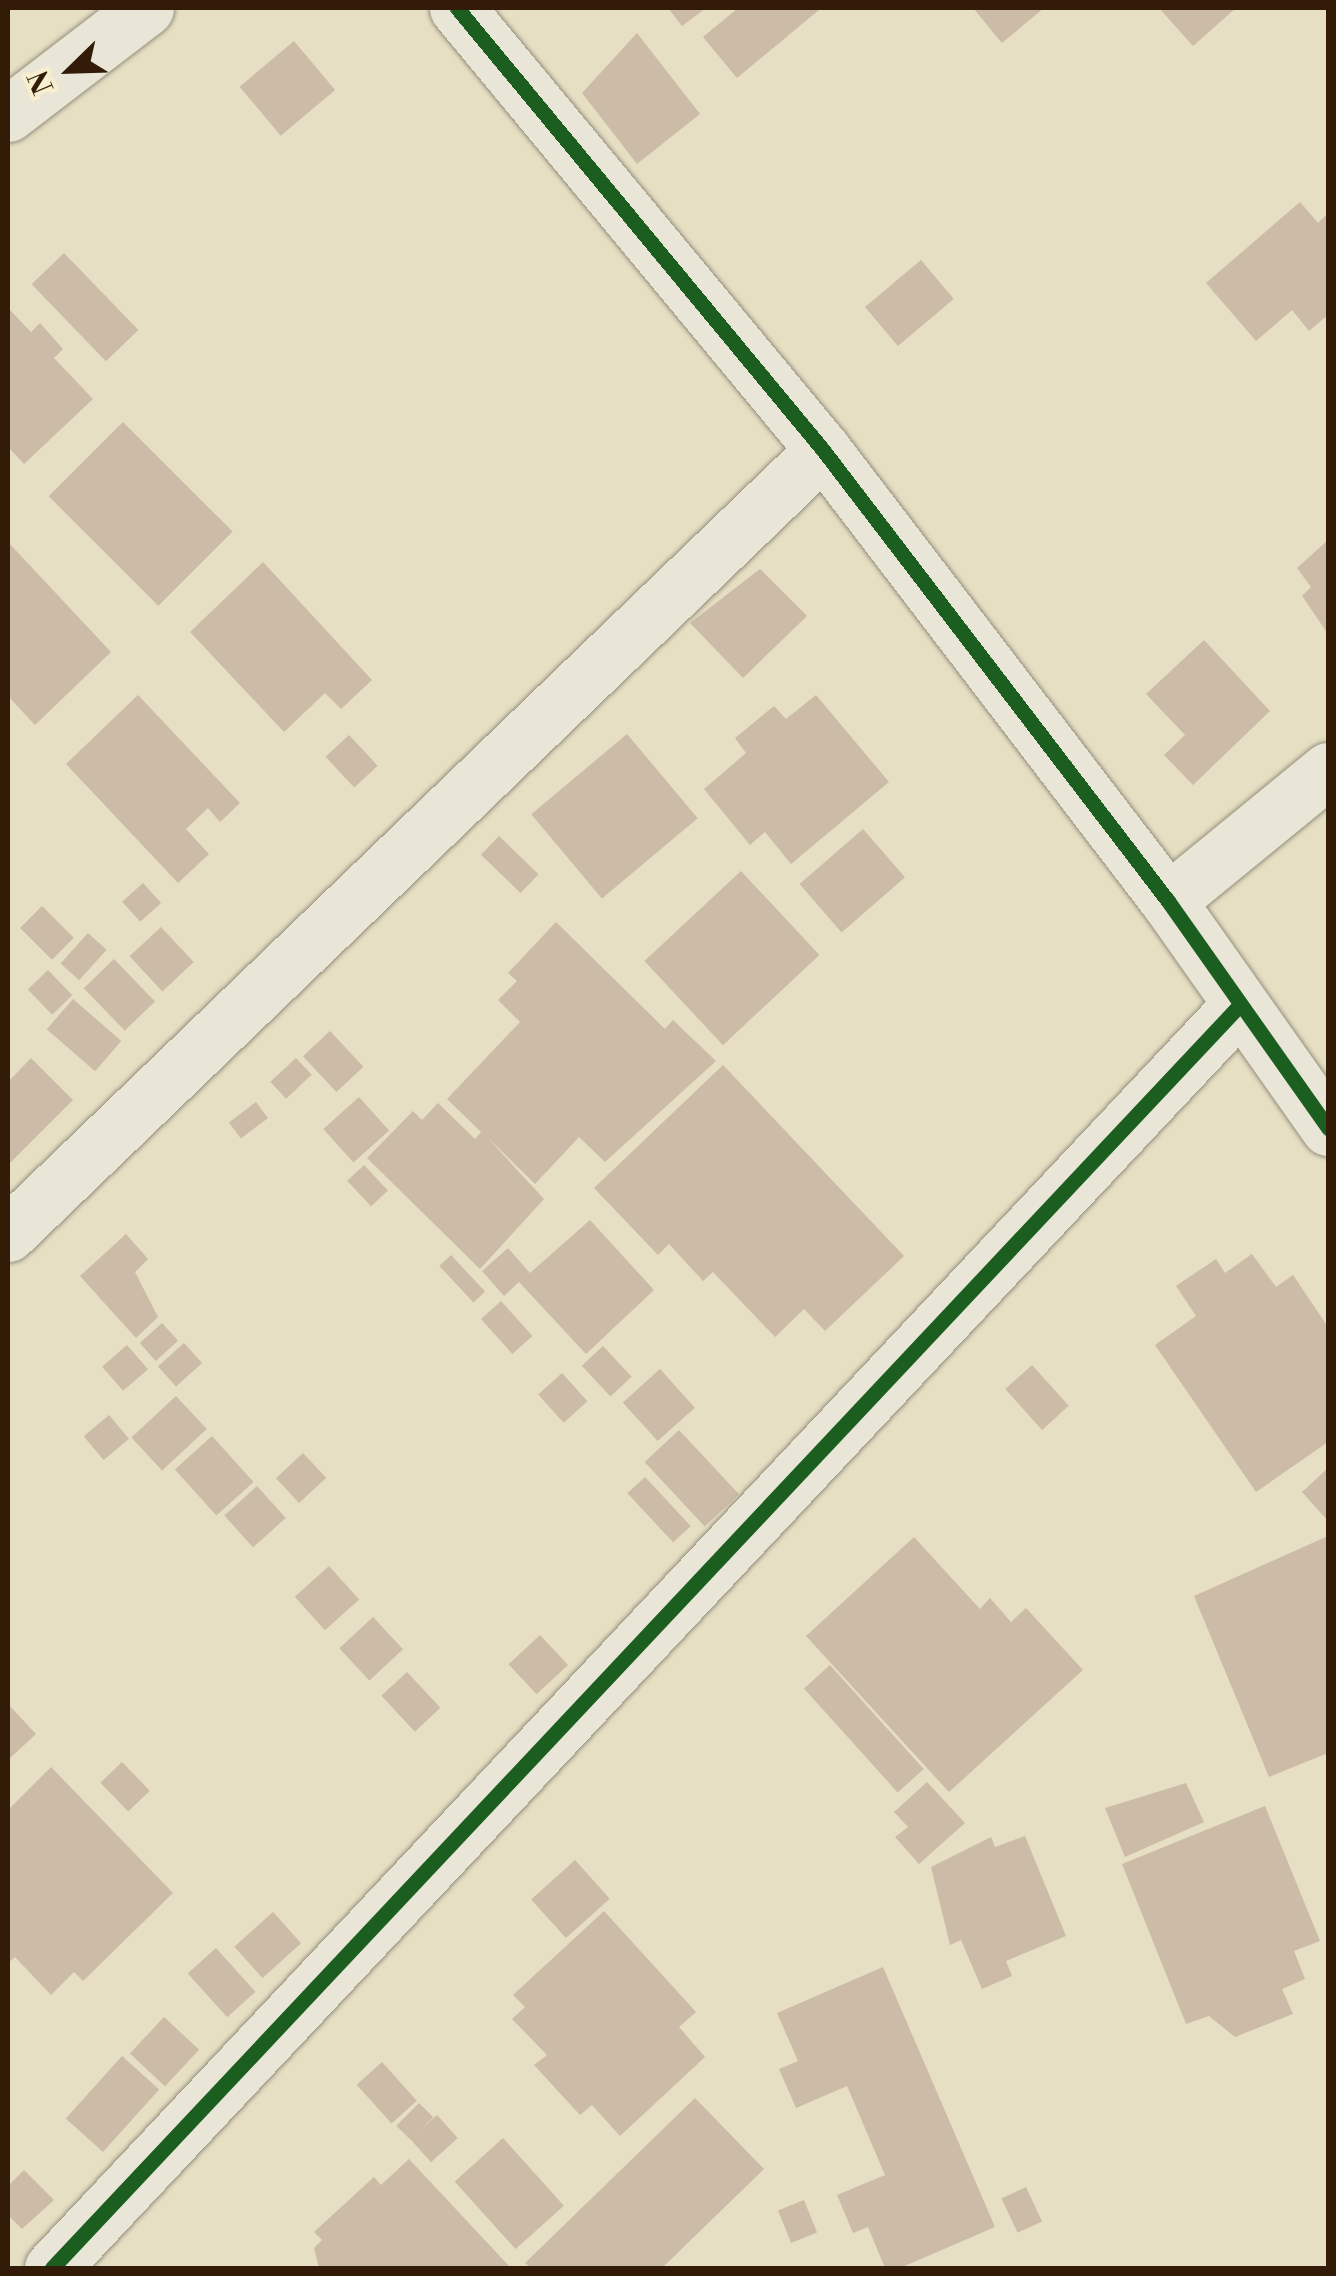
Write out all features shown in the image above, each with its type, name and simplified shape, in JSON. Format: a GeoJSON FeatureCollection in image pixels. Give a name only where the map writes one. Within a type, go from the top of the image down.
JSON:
{"type":"FeatureCollection","features":[{"type":"Feature","properties":{"kind":"street"},"geometry":{"type":"LineString","coordinates":[[8,114],[146,8]]}},
{"type":"Feature","properties":{"kind":"street"},"geometry":{"type":"LineString","coordinates":[[457,8],[823,450],[1168,901],[1236,1008],[1328,1128]]}},
{"type":"Feature","properties":{"kind":"street"},"geometry":{"type":"LineString","coordinates":[[8,1234],[823,450]]}},
{"type":"Feature","properties":{"kind":"street"},"geometry":{"type":"LineString","coordinates":[[1168,901],[1328,770]]}},
{"type":"Feature","properties":{"kind":"street"},"geometry":{"type":"LineString","coordinates":[[52,2268],[1236,1008]]}},
{"type":"Feature","properties":{"kind":"building"},"geometry":{"type":"Polygon","coordinates":[[[668,8],[706,8],[682,26],[668,8]]]}},
{"type":"Feature","properties":{"kind":"building"},"geometry":{"type":"Polygon","coordinates":[[[738,8],[819,10],[737,78],[703,37],[738,8]]]}},
{"type":"Feature","properties":{"kind":"building"},"geometry":{"type":"Polygon","coordinates":[[[973,8],[1044,8],[1002,43],[973,8]]]}},
{"type":"Feature","properties":{"kind":"building"},"geometry":{"type":"Polygon","coordinates":[[[1159,8],[1236,8],[1193,46],[1159,8]]]}},
{"type":"Feature","properties":{"kind":"building"},"geometry":{"type":"Polygon","coordinates":[[[637,33],[700,114],[637,164],[582,93],[637,33]]]}},
{"type":"Feature","properties":{"kind":"building"},"geometry":{"type":"Polygon","coordinates":[[[294,41],[335,90],[281,136],[240,87],[294,41]]]}},
{"type":"Feature","properties":{"kind":"building"},"geometry":{"type":"Polygon","coordinates":[[[1300,202],[1318,223],[1328,213],[1328,315],[1309,331],[1292,310],[1256,341],[1206,283],[1300,202]]]}},
{"type":"Feature","properties":{"kind":"building"},"geometry":{"type":"Polygon","coordinates":[[[64,253],[138,330],[106,361],[32,284],[64,253]]]}},
{"type":"Feature","properties":{"kind":"building"},"geometry":{"type":"Polygon","coordinates":[[[921,260],[954,299],[898,346],[865,307],[921,260]]]}},
{"type":"Feature","properties":{"kind":"building"},"geometry":{"type":"Polygon","coordinates":[[[8,308],[31,332],[40,323],[63,349],[54,358],[93,399],[24,464],[8,447],[8,308]]]}},
{"type":"Feature","properties":{"kind":"building"},"geometry":{"type":"Polygon","coordinates":[[[123,422],[233,532],[158,606],[49,496],[123,422]]]}},
{"type":"Feature","properties":{"kind":"building"},"geometry":{"type":"Polygon","coordinates":[[[1328,540],[1328,634],[1302,596],[1311,587],[1297,568],[1328,540]]]}},
{"type":"Feature","properties":{"kind":"building"},"geometry":{"type":"Polygon","coordinates":[[[8,542],[111,652],[35,725],[8,696],[8,542]]]}},
{"type":"Feature","properties":{"kind":"building"},"geometry":{"type":"Polygon","coordinates":[[[263,562],[372,680],[341,709],[325,693],[284,732],[190,632],[263,562]]]}},
{"type":"Feature","properties":{"kind":"building"},"geometry":{"type":"Polygon","coordinates":[[[760,569],[807,616],[743,678],[690,623],[760,569]]]}},
{"type":"Feature","properties":{"kind":"building"},"geometry":{"type":"Polygon","coordinates":[[[1204,640],[1270,711],[1193,785],[1164,755],[1185,735],[1146,694],[1204,640]]]}},
{"type":"Feature","properties":{"kind":"building"},"geometry":{"type":"Polygon","coordinates":[[[138,695],[240,803],[220,822],[208,808],[186,829],[209,854],[178,883],[66,764],[138,695]]]}},
{"type":"Feature","properties":{"kind":"building"},"geometry":{"type":"Polygon","coordinates":[[[816,695],[889,782],[791,864],[765,832],[750,845],[704,789],[746,753],[735,738],[774,706],[786,719],[816,695]]]}},
{"type":"Feature","properties":{"kind":"building"},"geometry":{"type":"Polygon","coordinates":[[[627,734],[698,818],[602,899],[531,814],[627,734]]]}},
{"type":"Feature","properties":{"kind":"building"},"geometry":{"type":"Polygon","coordinates":[[[349,735],[378,766],[354,788],[326,757],[349,735]]]}},
{"type":"Feature","properties":{"kind":"building"},"geometry":{"type":"Polygon","coordinates":[[[863,829],[905,877],[842,932],[800,884],[863,829]]]}},
{"type":"Feature","properties":{"kind":"building"},"geometry":{"type":"Polygon","coordinates":[[[499,836],[539,874],[521,893],[481,855],[499,836]]]}},
{"type":"Feature","properties":{"kind":"building"},"geometry":{"type":"Polygon","coordinates":[[[741,871],[819,955],[723,1045],[644,961],[741,871]]]}},
{"type":"Feature","properties":{"kind":"building"},"geometry":{"type":"Polygon","coordinates":[[[143,883],[161,903],[140,922],[122,902],[143,883]]]}},
{"type":"Feature","properties":{"kind":"building"},"geometry":{"type":"Polygon","coordinates":[[[42,906],[74,938],[52,960],[20,928],[42,906]]]}},
{"type":"Feature","properties":{"kind":"building"},"geometry":{"type":"Polygon","coordinates":[[[556,922],[665,1029],[673,1020],[716,1061],[605,1162],[579,1137],[535,1184],[486,1136],[544,1199],[480,1269],[367,1158],[413,1111],[422,1120],[438,1103],[475,1139],[481,1132],[447,1099],[520,1022],[498,1000],[517,981],[508,973],[556,922]]]}},
{"type":"Feature","properties":{"kind":"building"},"geometry":{"type":"Polygon","coordinates":[[[161,927],[194,962],[162,991],[130,956],[161,927]]]}},
{"type":"Feature","properties":{"kind":"building"},"geometry":{"type":"Polygon","coordinates":[[[88,933],[107,950],[79,980],[61,963],[88,933]]]}},
{"type":"Feature","properties":{"kind":"building"},"geometry":{"type":"Polygon","coordinates":[[[114,959],[155,1001],[125,1031],[84,988],[114,959]]]}},
{"type":"Feature","properties":{"kind":"building"},"geometry":{"type":"Polygon","coordinates":[[[48,970],[72,995],[52,1015],[28,989],[48,970]]]}},
{"type":"Feature","properties":{"kind":"building"},"geometry":{"type":"Polygon","coordinates":[[[73,999],[121,1041],[95,1071],[47,1029],[73,999]]]}},
{"type":"Feature","properties":{"kind":"building"},"geometry":{"type":"Polygon","coordinates":[[[330,1031],[363,1067],[336,1092],[303,1056],[330,1031]]]}},
{"type":"Feature","properties":{"kind":"building"},"geometry":{"type":"Polygon","coordinates":[[[31,1058],[73,1100],[8,1165],[8,1082],[31,1058]]]}},
{"type":"Feature","properties":{"kind":"building"},"geometry":{"type":"Polygon","coordinates":[[[296,1058],[312,1075],[286,1099],[270,1082],[296,1058]]]}},
{"type":"Feature","properties":{"kind":"building"},"geometry":{"type":"Polygon","coordinates":[[[723,1065],[904,1256],[825,1331],[804,1309],[775,1337],[713,1272],[703,1281],[669,1244],[658,1255],[594,1188],[723,1065]]]}},
{"type":"Feature","properties":{"kind":"building"},"geometry":{"type":"Polygon","coordinates":[[[359,1097],[389,1130],[353,1163],[323,1129],[359,1097]]]}},
{"type":"Feature","properties":{"kind":"building"},"geometry":{"type":"Polygon","coordinates":[[[256,1102],[268,1118],[241,1138],[229,1122],[256,1102]]]}},
{"type":"Feature","properties":{"kind":"building"},"geometry":{"type":"Polygon","coordinates":[[[364,1165],[388,1191],[371,1206],[347,1181],[364,1165]]]}},
{"type":"Feature","properties":{"kind":"building"},"geometry":{"type":"Polygon","coordinates":[[[590,1220],[654,1290],[586,1354],[519,1282],[504,1296],[482,1271],[508,1248],[530,1273],[590,1220]]]}},
{"type":"Feature","properties":{"kind":"building"},"geometry":{"type":"Polygon","coordinates":[[[126,1234],[148,1259],[135,1272],[158,1317],[136,1338],[80,1276],[126,1234]]]}},
{"type":"Feature","properties":{"kind":"building"},"geometry":{"type":"Polygon","coordinates":[[[1252,1254],[1276,1287],[1293,1275],[1328,1327],[1328,1442],[1256,1492],[1155,1345],[1196,1316],[1176,1286],[1216,1259],[1225,1273],[1252,1254]]]}},
{"type":"Feature","properties":{"kind":"building"},"geometry":{"type":"Polygon","coordinates":[[[451,1255],[485,1292],[473,1302],[439,1266],[451,1255]]]}},
{"type":"Feature","properties":{"kind":"building"},"geometry":{"type":"Polygon","coordinates":[[[501,1301],[532,1336],[512,1354],[481,1319],[501,1301]]]}},
{"type":"Feature","properties":{"kind":"building"},"geometry":{"type":"Polygon","coordinates":[[[162,1323],[178,1341],[156,1361],[140,1343],[162,1323]]]}},
{"type":"Feature","properties":{"kind":"building"},"geometry":{"type":"Polygon","coordinates":[[[184,1343],[202,1363],[176,1386],[158,1366],[184,1343]]]}},
{"type":"Feature","properties":{"kind":"building"},"geometry":{"type":"Polygon","coordinates":[[[127,1345],[148,1369],[123,1391],[102,1367],[127,1345]]]}},
{"type":"Feature","properties":{"kind":"building"},"geometry":{"type":"Polygon","coordinates":[[[603,1346],[632,1377],[610,1396],[582,1366],[603,1346]]]}},
{"type":"Feature","properties":{"kind":"building"},"geometry":{"type":"Polygon","coordinates":[[[1032,1365],[1069,1406],[1042,1430],[1005,1389],[1032,1365]]]}},
{"type":"Feature","properties":{"kind":"building"},"geometry":{"type":"Polygon","coordinates":[[[660,1369],[695,1408],[658,1441],[623,1402],[660,1369]]]}},
{"type":"Feature","properties":{"kind":"building"},"geometry":{"type":"Polygon","coordinates":[[[562,1373],[587,1401],[564,1423],[538,1394],[562,1373]]]}},
{"type":"Feature","properties":{"kind":"building"},"geometry":{"type":"Polygon","coordinates":[[[176,1396],[207,1429],[162,1471],[131,1438],[176,1396]]]}},
{"type":"Feature","properties":{"kind":"building"},"geometry":{"type":"Polygon","coordinates":[[[109,1415],[129,1439],[104,1460],[84,1436],[109,1415]]]}},
{"type":"Feature","properties":{"kind":"building"},"geometry":{"type":"Polygon","coordinates":[[[679,1430],[739,1494],[705,1526],[645,1462],[679,1430]]]}},
{"type":"Feature","properties":{"kind":"building"},"geometry":{"type":"Polygon","coordinates":[[[212,1436],[253,1482],[216,1516],[175,1469],[212,1436]]]}},
{"type":"Feature","properties":{"kind":"building"},"geometry":{"type":"Polygon","coordinates":[[[303,1453],[326,1478],[299,1503],[276,1478],[303,1453]]]}},
{"type":"Feature","properties":{"kind":"building"},"geometry":{"type":"Polygon","coordinates":[[[1328,1468],[1328,1521],[1302,1492],[1328,1468]]]}},
{"type":"Feature","properties":{"kind":"building"},"geometry":{"type":"Polygon","coordinates":[[[645,1477],[691,1526],[673,1542],[627,1493],[645,1477]]]}},
{"type":"Feature","properties":{"kind":"building"},"geometry":{"type":"Polygon","coordinates":[[[257,1486],[286,1518],[253,1547],[224,1515],[257,1486]]]}},
{"type":"Feature","properties":{"kind":"building"},"geometry":{"type":"Polygon","coordinates":[[[1328,1536],[1328,1753],[1269,1777],[1194,1596],[1328,1536]]]}},
{"type":"Feature","properties":{"kind":"building"},"geometry":{"type":"Polygon","coordinates":[[[914,1537],[980,1609],[990,1598],[1011,1622],[1026,1608],[1083,1670],[949,1792],[806,1636],[914,1537]]]}},
{"type":"Feature","properties":{"kind":"building"},"geometry":{"type":"Polygon","coordinates":[[[329,1566],[359,1599],[325,1630],[295,1597],[329,1566]]]}},
{"type":"Feature","properties":{"kind":"building"},"geometry":{"type":"Polygon","coordinates":[[[373,1617],[403,1649],[369,1681],[339,1648],[373,1617]]]}},
{"type":"Feature","properties":{"kind":"building"},"geometry":{"type":"Polygon","coordinates":[[[540,1635],[568,1665],[537,1694],[509,1664],[540,1635]]]}},
{"type":"Feature","properties":{"kind":"building"},"geometry":{"type":"Polygon","coordinates":[[[830,1665],[924,1769],[898,1792],[804,1688],[830,1665]]]}},
{"type":"Feature","properties":{"kind":"building"},"geometry":{"type":"Polygon","coordinates":[[[407,1672],[440,1708],[415,1732],[381,1696],[407,1672]]]}},
{"type":"Feature","properties":{"kind":"building"},"geometry":{"type":"Polygon","coordinates":[[[8,1704],[36,1734],[8,1760],[8,1704]]]}},
{"type":"Feature","properties":{"kind":"building"},"geometry":{"type":"Polygon","coordinates":[[[122,1762],[150,1791],[128,1812],[100,1783],[122,1762]]]}},
{"type":"Feature","properties":{"kind":"building"},"geometry":{"type":"Polygon","coordinates":[[[51,1767],[173,1893],[83,1981],[74,1972],[51,1995],[15,1957],[8,1963],[8,1810],[51,1767]]]}},
{"type":"Feature","properties":{"kind":"building"},"geometry":{"type":"Polygon","coordinates":[[[927,1782],[965,1823],[919,1864],[895,1837],[908,1827],[894,1812],[927,1782]]]}},
{"type":"Feature","properties":{"kind":"building"},"geometry":{"type":"Polygon","coordinates":[[[1186,1783],[1204,1822],[1125,1857],[1105,1808],[1186,1783]]]}},
{"type":"Feature","properties":{"kind":"building"},"geometry":{"type":"Polygon","coordinates":[[[1265,1806],[1320,1941],[1294,1951],[1305,1979],[1282,1989],[1293,2014],[1235,2037],[1209,2016],[1186,2024],[1122,1864],[1265,1806]]]}},
{"type":"Feature","properties":{"kind":"building"},"geometry":{"type":"Polygon","coordinates":[[[1025,1836],[1066,1936],[1006,1961],[1012,1976],[982,1989],[961,1940],[950,1945],[931,1867],[991,1837],[995,1847],[1025,1836]]]}},
{"type":"Feature","properties":{"kind":"building"},"geometry":{"type":"Polygon","coordinates":[[[575,1860],[610,1899],[566,1938],[531,1899],[575,1860]]]}},
{"type":"Feature","properties":{"kind":"building"},"geometry":{"type":"Polygon","coordinates":[[[604,1911],[696,2012],[679,2027],[705,2057],[620,2136],[592,2105],[580,2115],[534,2065],[547,2055],[512,2019],[525,2007],[513,1995],[604,1911]]]}},
{"type":"Feature","properties":{"kind":"building"},"geometry":{"type":"Polygon","coordinates":[[[273,1912],[301,1943],[262,1978],[234,1947],[273,1912]]]}},
{"type":"Feature","properties":{"kind":"building"},"geometry":{"type":"Polygon","coordinates":[[[216,1948],[255,1992],[227,2017],[188,1973],[216,1948]]]}},
{"type":"Feature","properties":{"kind":"building"},"geometry":{"type":"Polygon","coordinates":[[[883,1967],[995,2227],[900,2268],[885,2268],[868,2227],[853,2233],[837,2195],[885,2175],[847,2086],[796,2108],[779,2069],[798,2061],[777,2013],[883,1967]]]}},
{"type":"Feature","properties":{"kind":"building"},"geometry":{"type":"Polygon","coordinates":[[[164,2017],[199,2050],[165,2086],[130,2054],[164,2017]]]}},
{"type":"Feature","properties":{"kind":"building"},"geometry":{"type":"Polygon","coordinates":[[[122,2056],[159,2089],[103,2152],[66,2118],[122,2056]]]}},
{"type":"Feature","properties":{"kind":"building"},"geometry":{"type":"Polygon","coordinates":[[[382,2062],[417,2101],[392,2123],[357,2085],[382,2062]]]}},
{"type":"Feature","properties":{"kind":"building"},"geometry":{"type":"Polygon","coordinates":[[[695,2098],[764,2169],[662,2268],[531,2268],[525,2263],[695,2098]]]}},
{"type":"Feature","properties":{"kind":"building"},"geometry":{"type":"Polygon","coordinates":[[[419,2103],[433,2117],[411,2140],[396,2126],[419,2103]]]}},
{"type":"Feature","properties":{"kind":"building"},"geometry":{"type":"Polygon","coordinates":[[[437,2115],[458,2138],[431,2162],[410,2139],[437,2115]]]}},
{"type":"Feature","properties":{"kind":"building"},"geometry":{"type":"Polygon","coordinates":[[[503,2138],[564,2206],[516,2249],[455,2181],[503,2138]]]}},
{"type":"Feature","properties":{"kind":"building"},"geometry":{"type":"Polygon","coordinates":[[[409,2159],[511,2268],[319,2268],[314,2248],[322,2240],[314,2232],[374,2177],[381,2185],[409,2159]]]}},
{"type":"Feature","properties":{"kind":"building"},"geometry":{"type":"Polygon","coordinates":[[[24,2170],[54,2200],[22,2229],[8,2215],[8,2186],[24,2170]]]}},
{"type":"Feature","properties":{"kind":"building"},"geometry":{"type":"Polygon","coordinates":[[[1026,2187],[1042,2221],[1018,2233],[1002,2198],[1026,2187]]]}},
{"type":"Feature","properties":{"kind":"building"},"geometry":{"type":"Polygon","coordinates":[[[804,2200],[817,2232],[791,2243],[778,2210],[804,2200]]]}},
{"type":"Feature","properties":{"kind":"cycle path"},"geometry":{"type":"LineString","coordinates":[[457,8],[823,450],[1168,901],[1328,1128]]}},
{"type":"Feature","properties":{"kind":"cycle path"},"geometry":{"type":"LineString","coordinates":[[52,2268],[1237,1008]]}}]}
